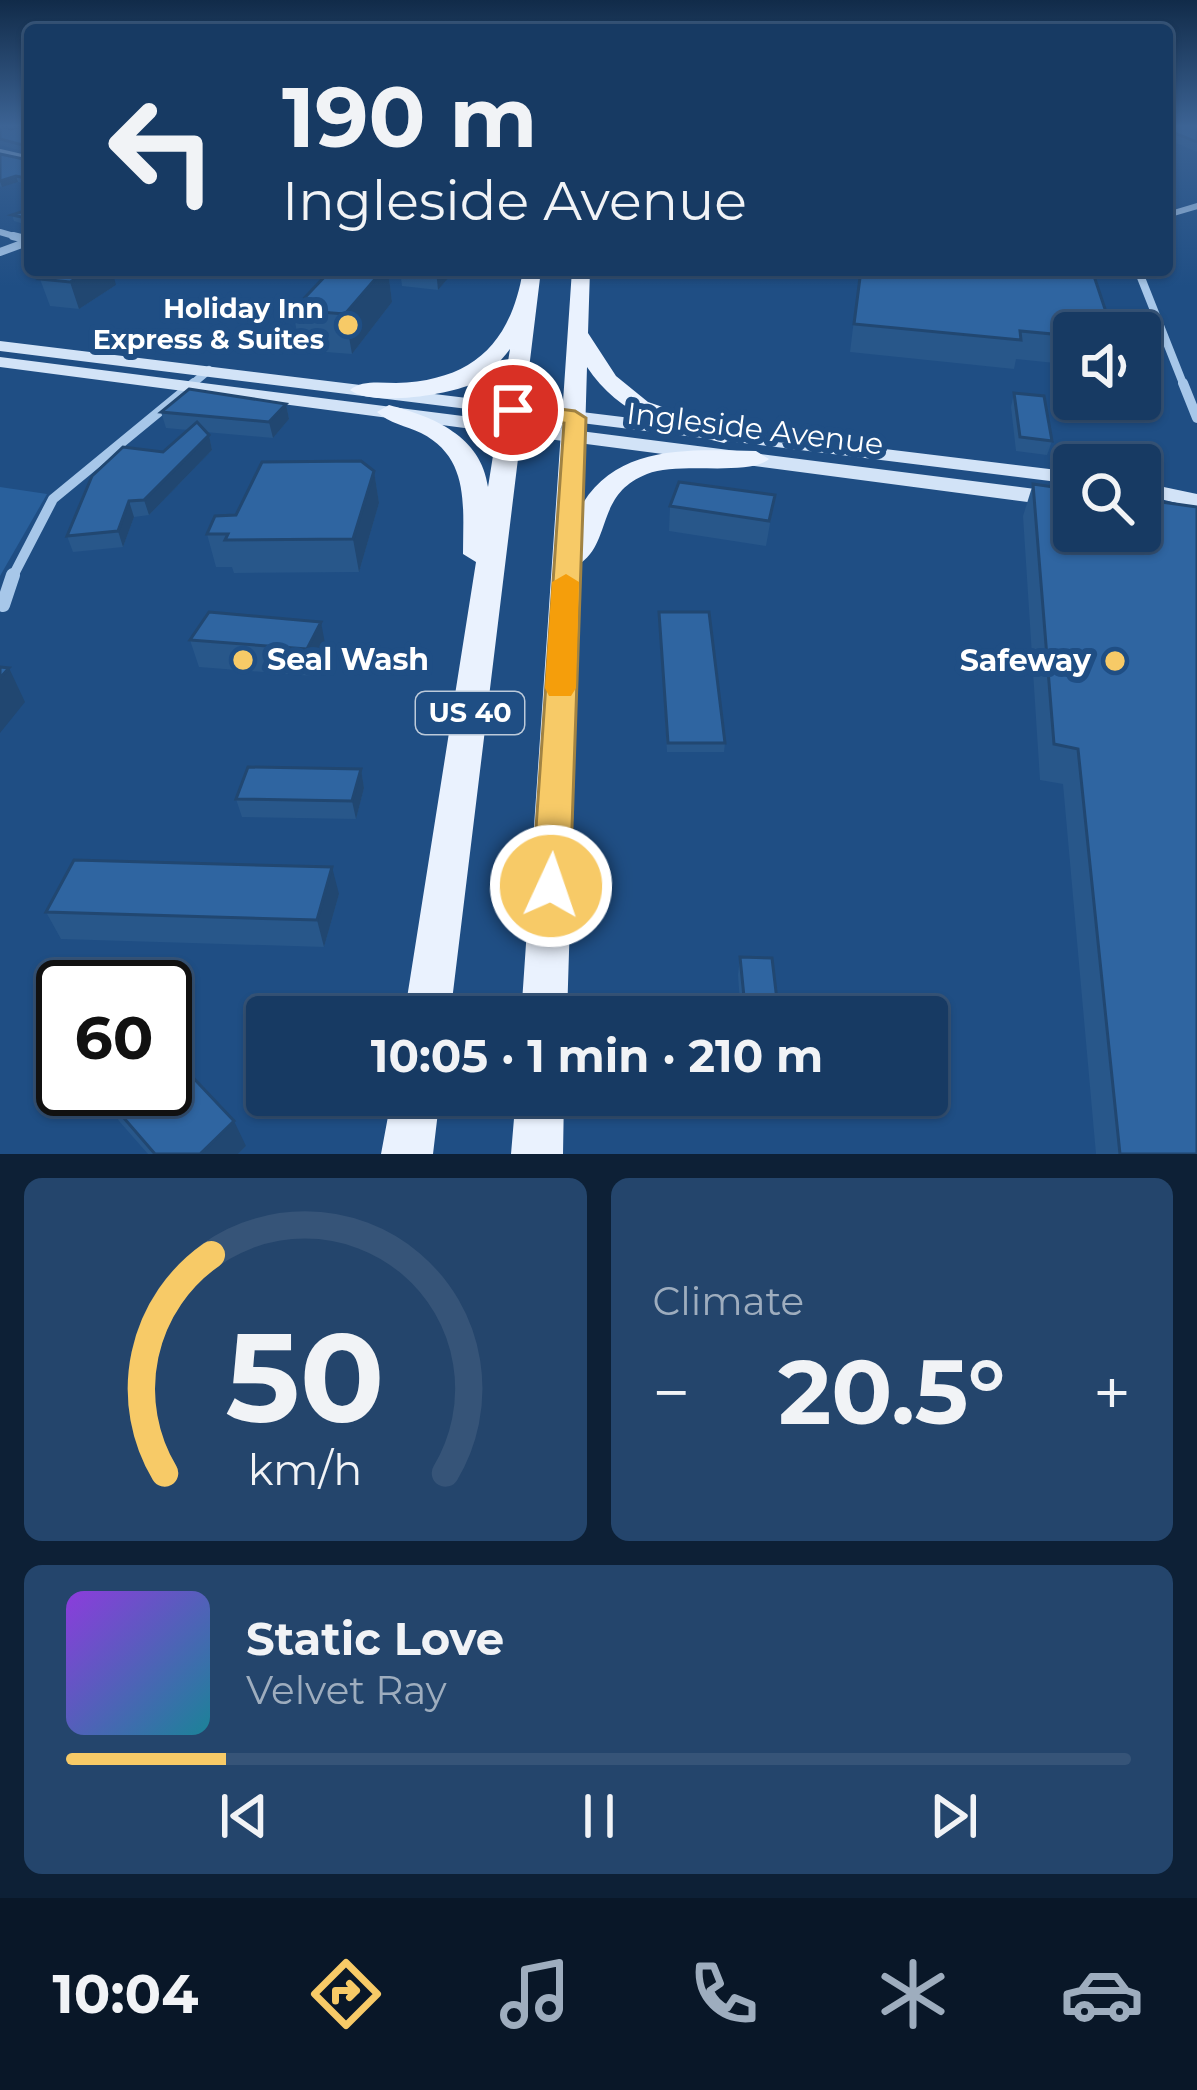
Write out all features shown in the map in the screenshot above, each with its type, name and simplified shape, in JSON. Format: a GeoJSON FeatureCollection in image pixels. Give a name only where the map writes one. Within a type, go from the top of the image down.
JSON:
{"type":"FeatureCollection","features":[{"type":"Feature","properties":{"kind":"main road","name":"US 40"},"geometry":{"type":"LineString","coordinates":[[430,996],[531,276]]}},
{"type":"Feature","properties":{"kind":"main road","name":"US 40"},"geometry":{"type":"LineString","coordinates":[[545,996],[581,276]]}},
{"type":"Feature","properties":{"kind":"main road"},"geometry":{"type":"LineString","coordinates":[[362,390],[436,387],[483,370],[500,354],[528,302]]}},
{"type":"Feature","properties":{"kind":"main road"},"geometry":{"type":"LineString","coordinates":[[579,325],[596,370],[622,398],[664,418],[724,436]]}},
{"type":"Feature","properties":{"kind":"main road","name":"Ingleside Avenue"},"geometry":{"type":"LineString","coordinates":[[0,346],[362,390],[756,459],[1053,497]]}},
{"type":"Feature","properties":{"kind":"main road","name":"Ingleside Avenue"},"geometry":{"type":"LineString","coordinates":[[0,362],[389,412],[512,418]]}},
{"type":"Feature","properties":{"kind":"main road"},"geometry":{"type":"LineString","coordinates":[[389,412],[448,434],[471,459],[481,631]]}},
{"type":"Feature","properties":{"kind":"main road","name":"Ingleside Avenue"},"geometry":{"type":"LineString","coordinates":[[574,427],[724,436],[1053,475]]}},
{"type":"Feature","properties":{"kind":"main road"},"geometry":{"type":"LineString","coordinates":[[566,578],[600,496],[623,474],[664,463],[756,459]]}},
{"type":"Feature","properties":{"kind":"main road"},"geometry":{"type":"LineString","coordinates":[[1161,493],[1197,501]]}},
{"type":"Feature","properties":{"kind":"main road"},"geometry":{"type":"LineString","coordinates":[[1161,509],[1197,511]]}},
{"type":"Feature","properties":{"kind":"main road"},"geometry":{"type":"LineString","coordinates":[[407,1154],[413,1116]]}},
{"type":"Feature","properties":{"kind":"main road"},"geometry":{"type":"LineString","coordinates":[[537,1154],[539,1116]]}},
{"type":"Feature","properties":{"kind":"street"},"geometry":{"type":"LineString","coordinates":[[1140,276],[1197,418]]}},
{"type":"Feature","properties":{"kind":"street"},"geometry":{"type":"LineString","coordinates":[[3,605],[17,561],[53,499],[208,370]]}},
{"type":"Feature","properties":{"kind":"shaded area"},"geometry":{"type":"Polygon","coordinates":[[[0,487],[47,494],[0,576],[0,487]]]}},
{"type":"Feature","properties":{"kind":"building"},"geometry":{"type":"Polygon","coordinates":[[[45,276],[80,276],[70,282],[40,279],[45,276]]]}},
{"type":"Feature","properties":{"kind":"building"},"geometry":{"type":"Polygon","coordinates":[[[325,276],[378,276],[345,314],[293,310],[325,276]]]}},
{"type":"Feature","properties":{"kind":"building"},"geometry":{"type":"Polygon","coordinates":[[[860,276],[1094,276],[1106,312],[1053,312],[1053,334],[1020,331],[1021,340],[854,324],[860,276]]]}},
{"type":"Feature","properties":{"kind":"building"},"geometry":{"type":"Polygon","coordinates":[[[189,389],[286,404],[269,422],[161,412],[189,389]]]}},
{"type":"Feature","properties":{"kind":"building"},"geometry":{"type":"Polygon","coordinates":[[[1014,393],[1044,396],[1052,441],[1020,437],[1014,393]]]}},
{"type":"Feature","properties":{"kind":"building"},"geometry":{"type":"Polygon","coordinates":[[[197,422],[209,435],[144,500],[129,501],[118,531],[67,536],[92,476],[123,447],[163,452],[197,422]]]}},
{"type":"Feature","properties":{"kind":"building"},"geometry":{"type":"Polygon","coordinates":[[[361,461],[374,471],[353,539],[225,540],[228,534],[207,534],[215,516],[236,515],[262,462],[361,461]]]}},
{"type":"Feature","properties":{"kind":"building"},"geometry":{"type":"Polygon","coordinates":[[[679,482],[775,495],[769,521],[670,506],[679,482]]]}},
{"type":"Feature","properties":{"kind":"building"},"geometry":{"type":"Polygon","coordinates":[[[1033,484],[1053,487],[1053,552],[1161,552],[1161,502],[1197,507],[1197,1154],[1120,1154],[1078,749],[1054,744],[1033,484]]]}},
{"type":"Feature","properties":{"kind":"building"},"geometry":{"type":"Polygon","coordinates":[[[209,612],[321,622],[307,649],[190,640],[209,612]]]}},
{"type":"Feature","properties":{"kind":"building"},"geometry":{"type":"Polygon","coordinates":[[[659,612],[709,612],[725,743],[668,743],[659,612]]]}},
{"type":"Feature","properties":{"kind":"building"},"geometry":{"type":"Polygon","coordinates":[[[248,767],[361,769],[352,801],[236,799],[248,767]]]}},
{"type":"Feature","properties":{"kind":"building"},"geometry":{"type":"Polygon","coordinates":[[[74,860],[332,867],[317,920],[46,912],[74,860]]]}},
{"type":"Feature","properties":{"kind":"building"},"geometry":{"type":"Polygon","coordinates":[[[740,957],[772,958],[777,996],[744,996],[740,957]]]}},
{"type":"Feature","properties":{"kind":"building"},"geometry":{"type":"Polygon","coordinates":[[[192,1077],[234,1121],[200,1154],[155,1154],[122,1116],[192,1116],[192,1077]]]}},
{"type":"Feature","properties":{"kind":"slow traffic"},"geometry":{"type":"LineString","coordinates":[[560,688],[566,582]]}},
{"type":"Feature","properties":{"kind":"place","name":"Holiday Inn Express & Suites"},"geometry":{"type":"Point","coordinates":[348,325]}},
{"type":"Feature","properties":{"kind":"place","name":"Seal Wash"},"geometry":{"type":"Point","coordinates":[243,660]}},
{"type":"Feature","properties":{"kind":"place","name":"Safeway"},"geometry":{"type":"Point","coordinates":[1115,661]}},
{"type":"Feature","properties":{"kind":"route"},"geometry":{"type":"LineString","coordinates":[[513,410],[575,418],[551,886]]}}]}
